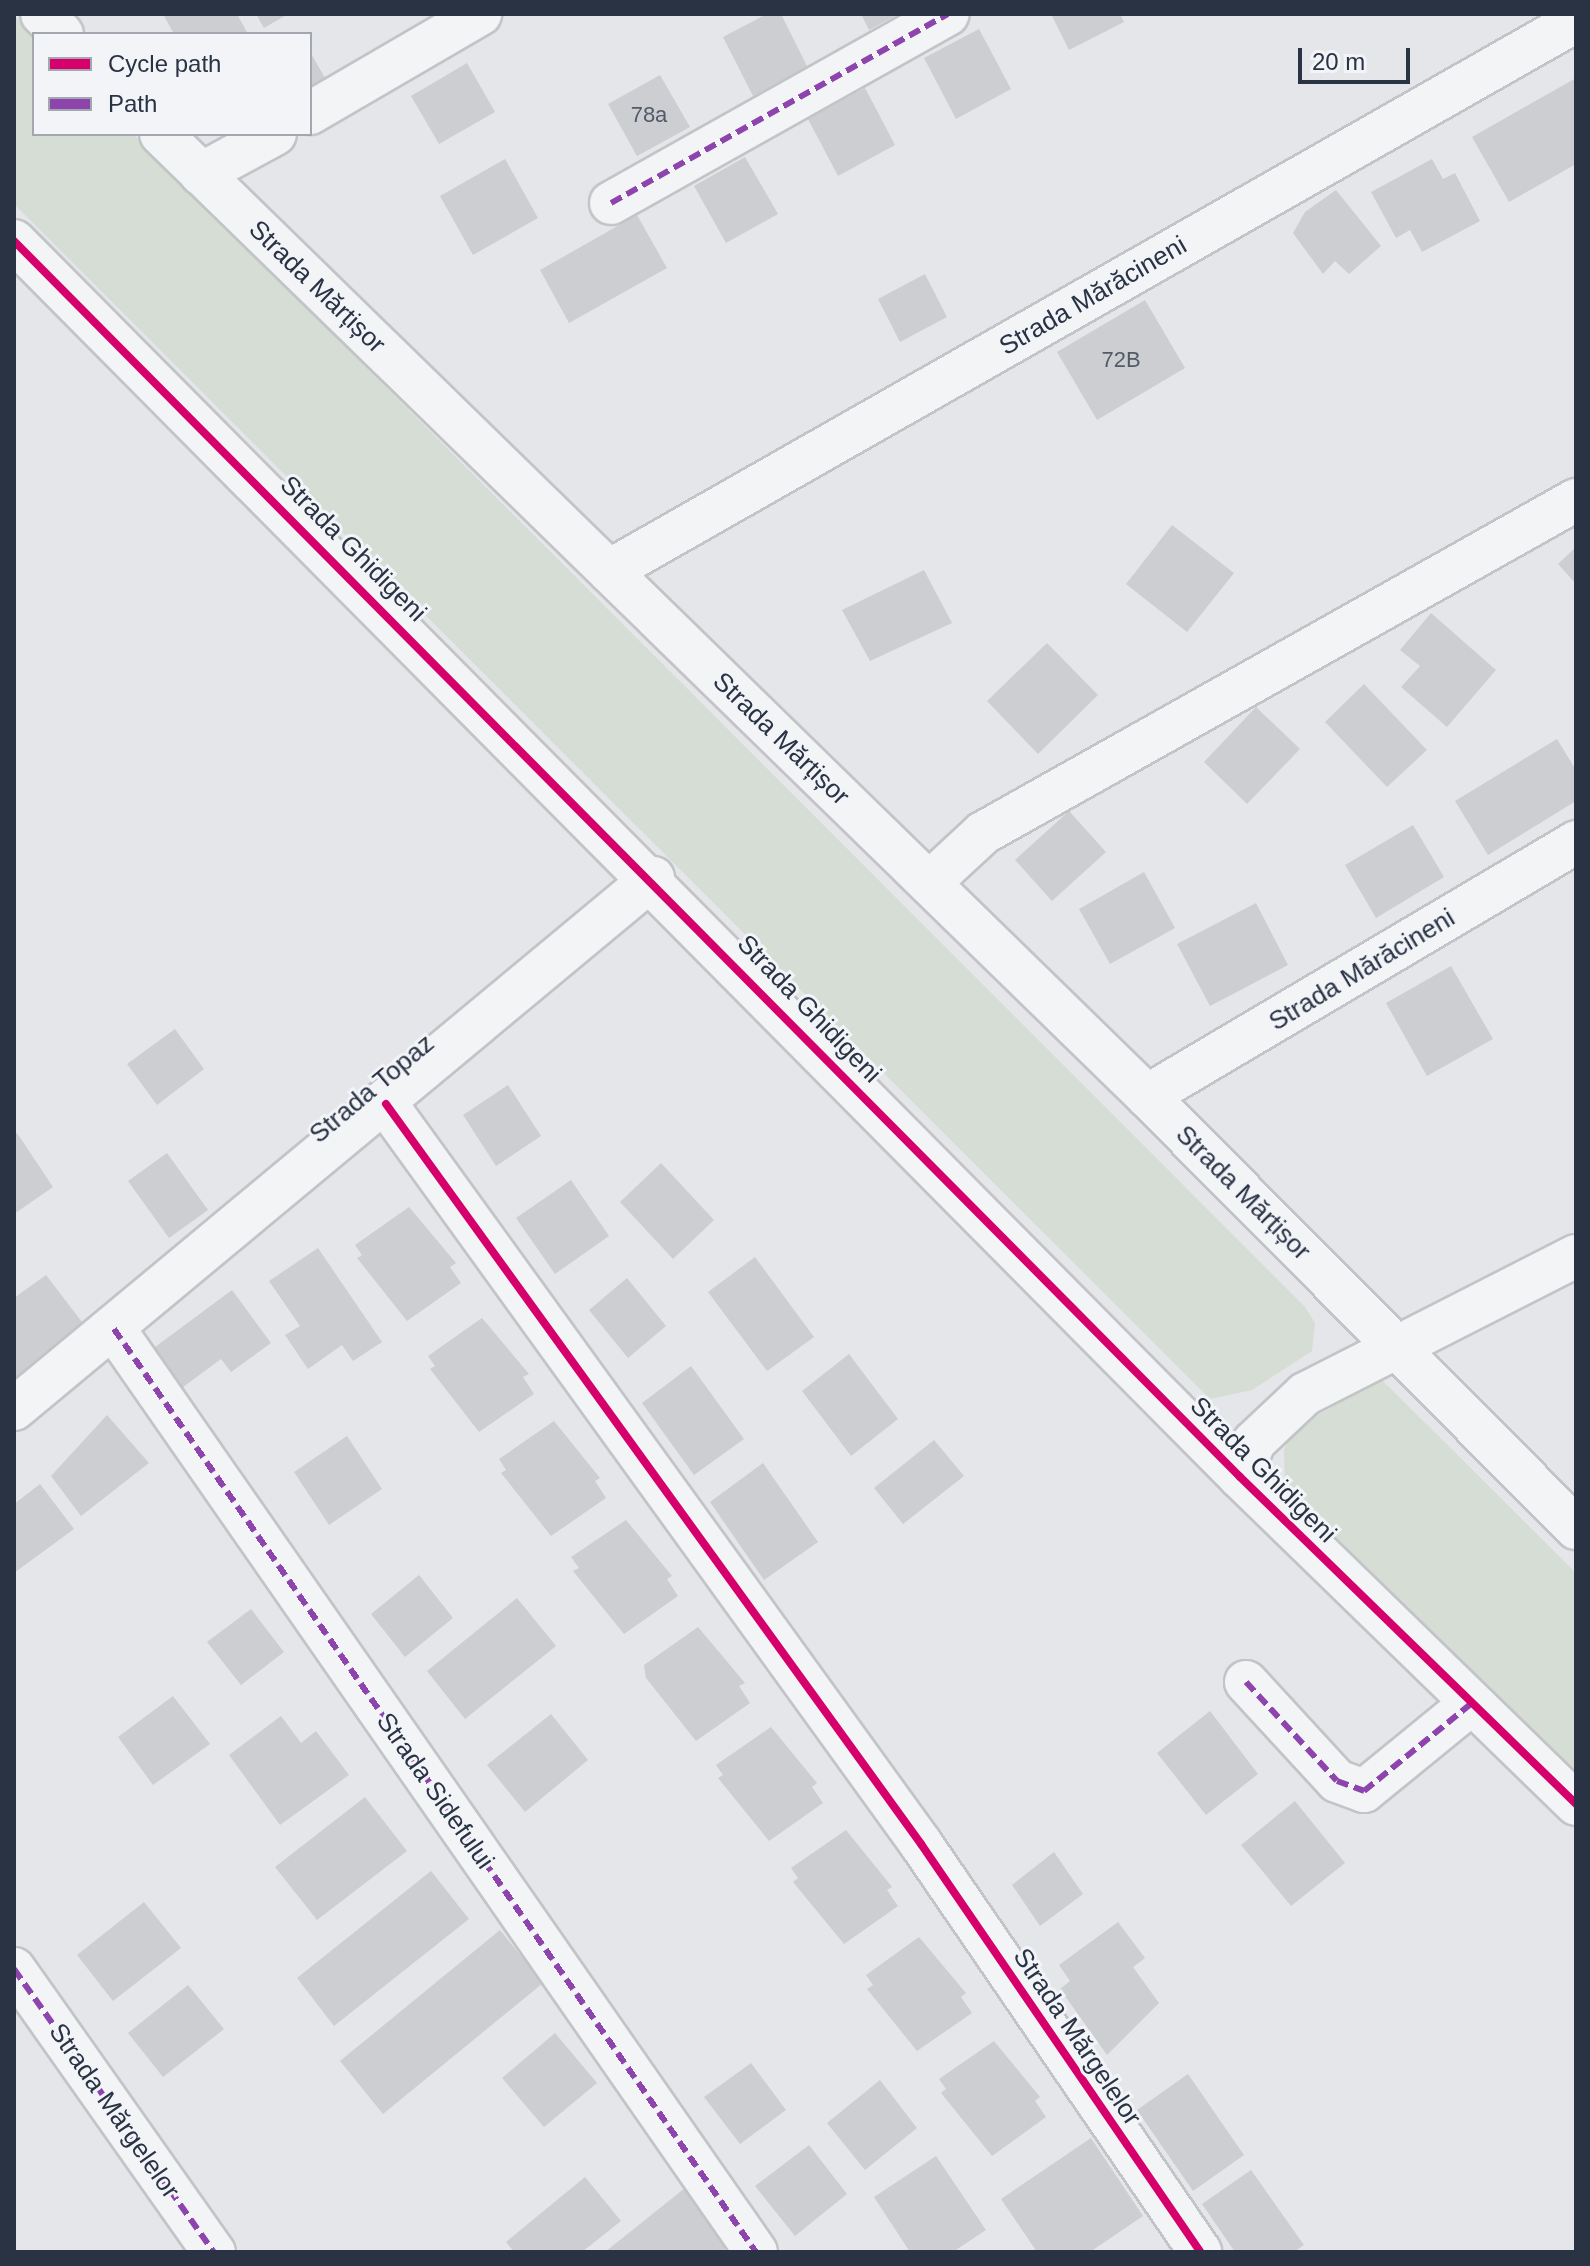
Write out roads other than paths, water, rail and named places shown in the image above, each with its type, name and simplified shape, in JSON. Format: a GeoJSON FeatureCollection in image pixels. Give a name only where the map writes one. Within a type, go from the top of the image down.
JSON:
{"type":"FeatureCollection","features":[{"type":"Feature","properties":{"kind":"street"},"geometry":{"type":"LineString","coordinates":[[42,14],[60,32]]}},
{"type":"Feature","properties":{"kind":"street"},"geometry":{"type":"LineString","coordinates":[[312,112],[480,14]]}},
{"type":"Feature","properties":{"kind":"street"},"geometry":{"type":"LineString","coordinates":[[611,203],[948,14]]}},
{"type":"Feature","properties":{"kind":"street","name":"Strada Mărăcineni"},"geometry":{"type":"LineString","coordinates":[[609,571],[1576,21]]}},
{"type":"Feature","properties":{"kind":"street","name":"Strada Mărțișor"},"geometry":{"type":"LineString","coordinates":[[163,136],[1147,1096],[1576,1528]]}},
{"type":"Feature","properties":{"kind":"street"},"geometry":{"type":"LineString","coordinates":[[201,174],[271,136]]}},
{"type":"Feature","properties":{"kind":"street","name":"Strada Ghidigeni"},"geometry":{"type":"LineString","coordinates":[[14,241],[653,878],[1240,1477],[1576,1804]]}},
{"type":"Feature","properties":{"kind":"street"},"geometry":{"type":"LineString","coordinates":[[929,883],[983,833],[1576,500]]}},
{"type":"Feature","properties":{"kind":"street","name":"Strada Mărăcineni"},"geometry":{"type":"LineString","coordinates":[[1147,1096],[1576,842]]}},
{"type":"Feature","properties":{"kind":"street","name":"Strada Topaz"},"geometry":{"type":"LineString","coordinates":[[14,1409],[386,1104],[653,878]]}},
{"type":"Feature","properties":{"kind":"street","name":"Strada Mărgelelor"},"geometry":{"type":"LineString","coordinates":[[386,1104],[921,1844],[1200,2252]]}},
{"type":"Feature","properties":{"kind":"street"},"geometry":{"type":"LineString","coordinates":[[1240,1477],[1254,1442],[1305,1394],[1576,1256]]}},
{"type":"Feature","properties":{"kind":"street","name":"Strada Sidefului"},"geometry":{"type":"LineString","coordinates":[[114,1329],[756,2252]]}},
{"type":"Feature","properties":{"kind":"street"},"geometry":{"type":"LineString","coordinates":[[1246,1682],[1337,1781],[1364,1791],[1472,1703]]}},
{"type":"Feature","properties":{"kind":"street","name":"Strada Mărgelelor"},"geometry":{"type":"LineString","coordinates":[[14,1969],[214,2252]]}}]}
